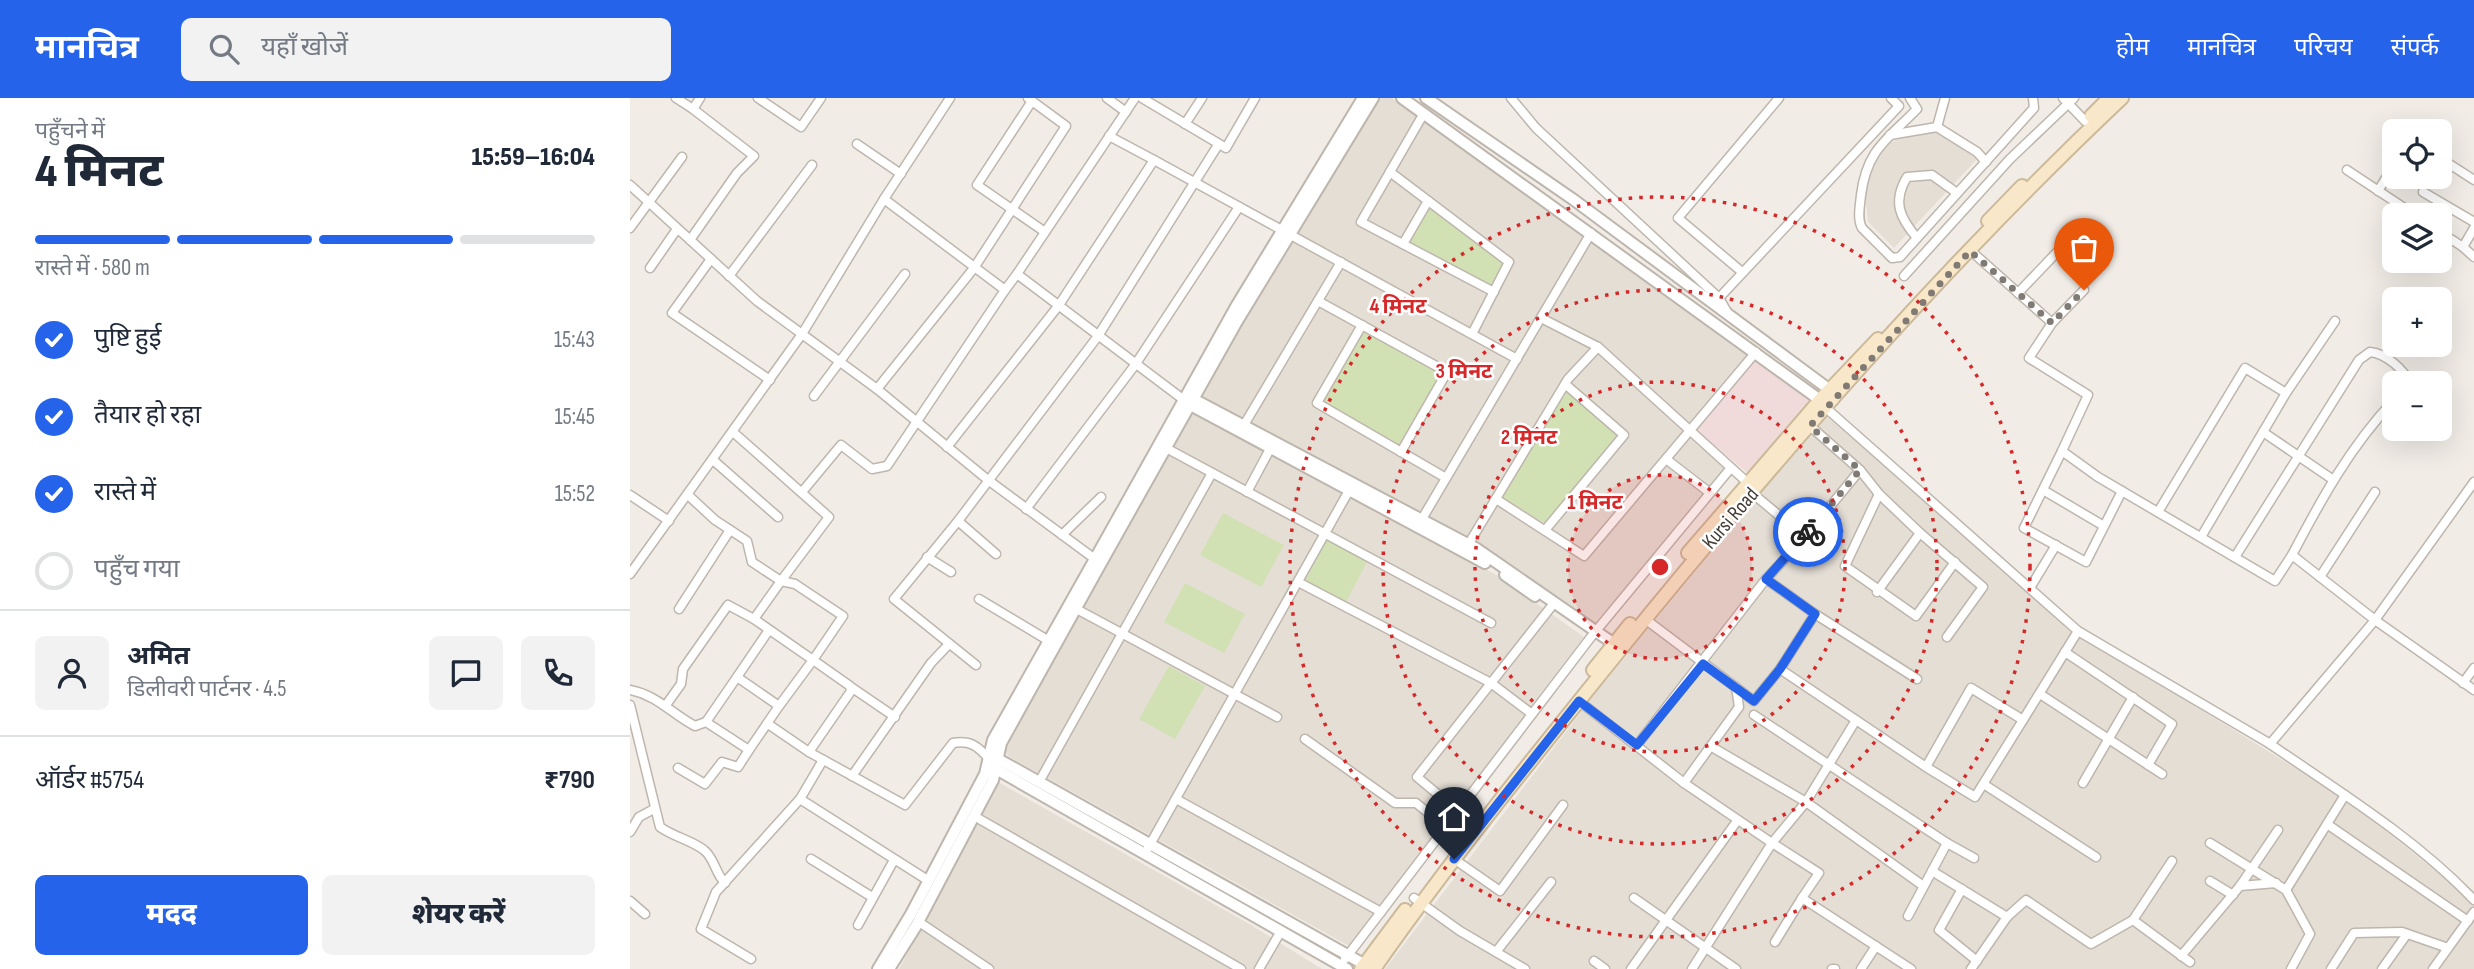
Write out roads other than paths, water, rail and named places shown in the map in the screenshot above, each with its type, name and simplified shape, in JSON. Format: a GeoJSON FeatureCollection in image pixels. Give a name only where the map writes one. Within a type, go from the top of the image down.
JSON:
{"type":"FeatureCollection","features":[{"type":"Feature","properties":{"kind":"main road","name":"Kursi Road"},"geometry":{"type":"LineString","coordinates":[[1973,245],[2007,198],[2109,98]]}},
{"type":"Feature","properties":{"kind":"main road","name":"Kursi Road"},"geometry":{"type":"LineString","coordinates":[[1368,968],[1417,901],[1616,649],[1750,488],[1827,400],[1973,245],[2052,164],[2122,98]]}},
{"type":"Feature","properties":{"kind":"main road","name":"Kursi Road"},"geometry":{"type":"LineString","coordinates":[[1417,901],[1454,859],[1579,701],[1616,649],[1646,619],[1750,488],[1810,426],[1827,400]]}},
{"type":"Feature","properties":{"kind":"street"},"geometry":{"type":"LineString","coordinates":[[676,98],[754,156],[737,173],[690,240]]}},
{"type":"Feature","properties":{"kind":"street"},"geometry":{"type":"LineString","coordinates":[[693,109],[700,98]]}},
{"type":"Feature","properties":{"kind":"street"},"geometry":{"type":"LineString","coordinates":[[759,98],[800,127],[821,98]]}},
{"type":"Feature","properties":{"kind":"street"},"geometry":{"type":"LineString","coordinates":[[1107,98],[1126,111]]}},
{"type":"Feature","properties":{"kind":"street"},"geometry":{"type":"LineString","coordinates":[[802,492],[841,445],[872,469],[887,467],[915,421],[1135,98]]}},
{"type":"Feature","properties":{"kind":"street"},"geometry":{"type":"LineString","coordinates":[[1142,98],[1226,148],[1255,98]]}},
{"type":"Feature","properties":{"kind":"street"},"geometry":{"type":"LineString","coordinates":[[1185,124],[1202,98]]}},
{"type":"Feature","properties":{"kind":"street"},"geometry":{"type":"LineString","coordinates":[[889,969],[919,922],[974,817],[1001,743],[1072,607],[1363,98]]}},
{"type":"Feature","properties":{"kind":"street"},"geometry":{"type":"LineString","coordinates":[[1287,232],[1373,98]]}},
{"type":"Feature","properties":{"kind":"street"},"geometry":{"type":"LineString","coordinates":[[1402,98],[1827,400]]}},
{"type":"Feature","properties":{"kind":"street"},"geometry":{"type":"LineString","coordinates":[[1426,98],[1574,200],[1729,315],[1827,400],[2078,631],[2274,746],[2345,795],[2456,881],[2474,900]]}},
{"type":"Feature","properties":{"kind":"street"},"geometry":{"type":"LineString","coordinates":[[1511,98],[1536,128],[1606,196],[1718,298],[1729,315]]}},
{"type":"Feature","properties":{"kind":"street"},"geometry":{"type":"LineString","coordinates":[[1742,272],[1678,218],[1779,98]]}},
{"type":"Feature","properties":{"kind":"street"},"geometry":{"type":"LineString","coordinates":[[1718,298],[1899,106],[1891,98]]}},
{"type":"Feature","properties":{"kind":"street"},"geometry":{"type":"LineString","coordinates":[[1910,98],[1917,109],[1889,135],[1865,169],[1860,224],[1892,258],[1900,257],[2034,108],[2033,98]]}},
{"type":"Feature","properties":{"kind":"street"},"geometry":{"type":"LineString","coordinates":[[1937,127],[1945,98]]}},
{"type":"Feature","properties":{"kind":"street"},"geometry":{"type":"LineString","coordinates":[[630,573],[802,334],[948,99]]}},
{"type":"Feature","properties":{"kind":"street"},"geometry":{"type":"LineString","coordinates":[[877,389],[973,267],[1013,210],[1066,126],[1030,100],[977,185],[1013,210],[1045,232]]}},
{"type":"Feature","properties":{"kind":"street"},"geometry":{"type":"LineString","coordinates":[[1904,276],[2010,159],[2068,100],[2085,121]]}},
{"type":"Feature","properties":{"kind":"street"},"geometry":{"type":"LineString","coordinates":[[1424,113],[1360,222],[1494,292]]}},
{"type":"Feature","properties":{"kind":"street"},"geometry":{"type":"LineString","coordinates":[[1889,135],[1937,127],[1977,152],[1986,162]]}},
{"type":"Feature","properties":{"kind":"street"},"geometry":{"type":"LineString","coordinates":[[1109,136],[1517,359]]}},
{"type":"Feature","properties":{"kind":"street"},"geometry":{"type":"LineString","coordinates":[[857,144],[901,174]]}},
{"type":"Feature","properties":{"kind":"street"},"geometry":{"type":"LineString","coordinates":[[976,665],[894,599],[958,521],[1098,336],[1218,145]]}},
{"type":"Feature","properties":{"kind":"street"},"geometry":{"type":"LineString","coordinates":[[630,228],[682,157]]}},
{"type":"Feature","properties":{"kind":"street"},"geometry":{"type":"LineString","coordinates":[[947,447],[1059,305],[1154,160]]}},
{"type":"Feature","properties":{"kind":"street"},"geometry":{"type":"LineString","coordinates":[[729,276],[811,165]]}},
{"type":"Feature","properties":{"kind":"street"},"geometry":{"type":"LineString","coordinates":[[2452,166],[2474,180]]}},
{"type":"Feature","properties":{"kind":"street"},"geometry":{"type":"LineString","coordinates":[[2347,170],[2396,203]]}},
{"type":"Feature","properties":{"kind":"street"},"geometry":{"type":"LineString","coordinates":[[1390,172],[1509,262],[1472,334]]}},
{"type":"Feature","properties":{"kind":"street"},"geometry":{"type":"LineString","coordinates":[[1917,238],[1901,219],[1899,191],[1907,177],[1931,175],[1957,193]]}},
{"type":"Feature","properties":{"kind":"street"},"geometry":{"type":"LineString","coordinates":[[630,184],[757,301],[877,389],[988,480],[1098,561]]}},
{"type":"Feature","properties":{"kind":"street"},"geometry":{"type":"LineString","coordinates":[[2378,191],[2382,184]]}},
{"type":"Feature","properties":{"kind":"street"},"geometry":{"type":"LineString","coordinates":[[2423,192],[2474,222]]}},
{"type":"Feature","properties":{"kind":"street"},"geometry":{"type":"LineString","coordinates":[[884,199],[1005,290]]}},
{"type":"Feature","properties":{"kind":"street"},"geometry":{"type":"LineString","coordinates":[[1403,244],[1428,201]]}},
{"type":"Feature","properties":{"kind":"street"},"geometry":{"type":"LineString","coordinates":[[1026,509],[1135,365],[1239,207]]}},
{"type":"Feature","properties":{"kind":"street"},"geometry":{"type":"LineString","coordinates":[[1941,210],[1955,220]]}},
{"type":"Feature","properties":{"kind":"street"},"geometry":{"type":"LineString","coordinates":[[2463,247],[2474,228]]}},
{"type":"Feature","properties":{"kind":"street"},"geometry":{"type":"LineString","coordinates":[[650,268],[677,229]]}},
{"type":"Feature","properties":{"kind":"street"},"geometry":{"type":"LineString","coordinates":[[1420,523],[1591,233]]}},
{"type":"Feature","properties":{"kind":"street"},"geometry":{"type":"LineString","coordinates":[[2452,240],[2474,257]]}},
{"type":"Feature","properties":{"kind":"street"},"geometry":{"type":"LineString","coordinates":[[1973,245],[2018,293],[2052,323]]}},
{"type":"Feature","properties":{"kind":"street"},"geometry":{"type":"LineString","coordinates":[[2018,293],[2061,248]]}},
{"type":"Feature","properties":{"kind":"street"},"geometry":{"type":"LineString","coordinates":[[711,259],[672,313],[770,380]]}},
{"type":"Feature","properties":{"kind":"street"},"geometry":{"type":"LineString","coordinates":[[1244,425],[1341,262]]}},
{"type":"Feature","properties":{"kind":"street"},"geometry":{"type":"LineString","coordinates":[[814,396],[905,274]]}},
{"type":"Feature","properties":{"kind":"street"},"geometry":{"type":"LineString","coordinates":[[1017,274],[1135,365],[1189,402],[1270,449],[1468,545],[1521,577],[1594,635]]}},
{"type":"Feature","properties":{"kind":"street"},"geometry":{"type":"LineString","coordinates":[[2084,290],[2052,323],[2029,358],[2088,395],[2024,528],[2086,562],[2122,491]]}},
{"type":"Feature","properties":{"kind":"street"},"geometry":{"type":"LineString","coordinates":[[1318,301],[1447,372],[1401,452]]}},
{"type":"Feature","properties":{"kind":"street"},"geometry":{"type":"LineString","coordinates":[[1541,318],[1598,347],[1805,537]]}},
{"type":"Feature","properties":{"kind":"street"},"geometry":{"type":"LineString","coordinates":[[2201,537],[2286,393],[2335,321]]}},
{"type":"Feature","properties":{"kind":"street"},"geometry":{"type":"LineString","coordinates":[[1362,325],[1317,403],[1446,478]]}},
{"type":"Feature","properties":{"kind":"street"},"geometry":{"type":"LineString","coordinates":[[1468,545],[1565,384],[1598,347]]}},
{"type":"Feature","properties":{"kind":"street"},"geometry":{"type":"LineString","coordinates":[[1496,499],[1584,556],[1756,352]]}},
{"type":"Feature","properties":{"kind":"street"},"geometry":{"type":"LineString","coordinates":[[2235,557],[2359,360],[2370,352],[2379,353],[2402,371]]}},
{"type":"Feature","properties":{"kind":"street"},"geometry":{"type":"LineString","coordinates":[[2158,512],[2245,368],[2286,393]]}},
{"type":"Feature","properties":{"kind":"street"},"geometry":{"type":"LineString","coordinates":[[1546,529],[1624,435],[1565,384]]}},
{"type":"Feature","properties":{"kind":"street"},"geometry":{"type":"LineString","coordinates":[[1189,402],[1244,425],[1351,487]]}},
{"type":"Feature","properties":{"kind":"street"},"geometry":{"type":"LineString","coordinates":[[1098,561],[1166,448],[1189,402]]}},
{"type":"Feature","properties":{"kind":"street"},"geometry":{"type":"LineString","coordinates":[[2062,451],[2122,491],[2275,581],[2292,555],[2332,479],[2362,434],[2382,413]]}},
{"type":"Feature","properties":{"kind":"street"},"geometry":{"type":"LineString","coordinates":[[1810,426],[1860,470],[1879,494],[1920,533],[1983,587],[1947,637]]}},
{"type":"Feature","properties":{"kind":"street"},"geometry":{"type":"LineString","coordinates":[[733,432],[829,517],[754,620]]}},
{"type":"Feature","properties":{"kind":"street"},"geometry":{"type":"LineString","coordinates":[[2263,432],[2332,479]]}},
{"type":"Feature","properties":{"kind":"street"},"geometry":{"type":"LineString","coordinates":[[1166,448],[1491,623]]}},
{"type":"Feature","properties":{"kind":"street"},"geometry":{"type":"LineString","coordinates":[[1247,492],[1270,449]]}},
{"type":"Feature","properties":{"kind":"street"},"geometry":{"type":"LineString","coordinates":[[1666,459],[1710,493]]}},
{"type":"Feature","properties":{"kind":"street"},"geometry":{"type":"LineString","coordinates":[[713,460],[778,517]]}},
{"type":"Feature","properties":{"kind":"street"},"geometry":{"type":"LineString","coordinates":[[994,762],[1040,782],[1344,967],[1349,955],[1381,912],[1532,715],[1730,468]]}},
{"type":"Feature","properties":{"kind":"street"},"geometry":{"type":"LineString","coordinates":[[1637,745],[1703,664],[1766,579],[1805,537],[1860,470]]}},
{"type":"Feature","properties":{"kind":"street"},"geometry":{"type":"LineString","coordinates":[[1040,782],[1212,472]]}},
{"type":"Feature","properties":{"kind":"street"},"geometry":{"type":"LineString","coordinates":[[2274,746],[2270,744],[2375,620],[2474,482]]}},
{"type":"Feature","properties":{"kind":"street"},"geometry":{"type":"LineString","coordinates":[[1148,849],[1351,487]]}},
{"type":"Feature","properties":{"kind":"street"},"geometry":{"type":"LineString","coordinates":[[2043,490],[2104,526]]}},
{"type":"Feature","properties":{"kind":"street"},"geometry":{"type":"LineString","coordinates":[[2320,577],[2375,492]]}},
{"type":"Feature","properties":{"kind":"street"},"geometry":{"type":"LineString","coordinates":[[1879,494],[1845,566],[1877,592],[1916,616],[1955,562]]}},
{"type":"Feature","properties":{"kind":"street"},"geometry":{"type":"LineString","coordinates":[[630,495],[669,521]]}},
{"type":"Feature","properties":{"kind":"street"},"geometry":{"type":"LineString","coordinates":[[678,768],[705,784],[722,762],[738,767],[843,616],[795,584],[781,581],[752,562],[747,541],[688,495]]}},
{"type":"Feature","properties":{"kind":"street"},"geometry":{"type":"LineString","coordinates":[[1062,536],[1101,497]]}},
{"type":"Feature","properties":{"kind":"street"},"geometry":{"type":"LineString","coordinates":[[958,521],[996,554]]}},
{"type":"Feature","properties":{"kind":"street"},"geometry":{"type":"LineString","coordinates":[[1420,523],[1616,649]]}},
{"type":"Feature","properties":{"kind":"street"},"geometry":{"type":"LineString","coordinates":[[679,609],[730,530]]}},
{"type":"Feature","properties":{"kind":"street"},"geometry":{"type":"LineString","coordinates":[[1877,592],[1920,533]]}},
{"type":"Feature","properties":{"kind":"street"},"geometry":{"type":"LineString","coordinates":[[2030,588],[2056,545]]}},
{"type":"Feature","properties":{"kind":"street"},"geometry":{"type":"LineString","coordinates":[[2292,555],[2375,620],[2474,690]]}},
{"type":"Feature","properties":{"kind":"street"},"geometry":{"type":"LineString","coordinates":[[927,557],[951,572]]}},
{"type":"Feature","properties":{"kind":"street"},"geometry":{"type":"LineString","coordinates":[[1766,579],[1815,614],[1917,679]]}},
{"type":"Feature","properties":{"kind":"street"},"geometry":{"type":"LineString","coordinates":[[1298,582],[1491,683],[1532,715]]}},
{"type":"Feature","properties":{"kind":"street"},"geometry":{"type":"LineString","coordinates":[[979,599],[1049,641]]}},
{"type":"Feature","properties":{"kind":"street"},"geometry":{"type":"LineString","coordinates":[[666,705],[681,684],[683,669],[728,605],[895,717]]}},
{"type":"Feature","properties":{"kind":"street"},"geometry":{"type":"LineString","coordinates":[[1072,607],[1277,717]]}},
{"type":"Feature","properties":{"kind":"street"},"geometry":{"type":"LineString","coordinates":[[878,969],[994,762],[993,740],[1049,641],[1072,607]]}},
{"type":"Feature","properties":{"kind":"street"},"geometry":{"type":"LineString","coordinates":[[1458,811],[1416,777],[1551,607]]}},
{"type":"Feature","properties":{"kind":"street"},"geometry":{"type":"LineString","coordinates":[[1646,619],[1754,701],[1780,669],[1815,614]]}},
{"type":"Feature","properties":{"kind":"street"},"geometry":{"type":"LineString","coordinates":[[630,690],[643,692],[695,726],[706,722],[769,630]]}},
{"type":"Feature","properties":{"kind":"street"},"geometry":{"type":"LineString","coordinates":[[1780,669],[1975,797],[1985,785],[2078,631]]}},
{"type":"Feature","properties":{"kind":"street"},"geometry":{"type":"LineString","coordinates":[[852,776],[931,663],[949,644]]}},
{"type":"Feature","properties":{"kind":"street"},"geometry":{"type":"LineString","coordinates":[[2065,652],[2172,724],[2148,765]]}},
{"type":"Feature","properties":{"kind":"street"},"geometry":{"type":"LineString","coordinates":[[2463,683],[2474,668]]}},
{"type":"Feature","properties":{"kind":"street"},"geometry":{"type":"LineString","coordinates":[[737,677],[779,706]]}},
{"type":"Feature","properties":{"kind":"street"},"geometry":{"type":"LineString","coordinates":[[809,752],[851,687]]}},
{"type":"Feature","properties":{"kind":"street"},"geometry":{"type":"LineString","coordinates":[[1684,783],[1739,708],[1736,687]]}},
{"type":"Feature","properties":{"kind":"street"},"geometry":{"type":"LineString","coordinates":[[1926,766],[1971,688],[2023,720]]}},
{"type":"Feature","properties":{"kind":"street"},"geometry":{"type":"LineString","coordinates":[[2040,694],[2162,774]]}},
{"type":"Feature","properties":{"kind":"street"},"geometry":{"type":"LineString","coordinates":[[2083,783],[2133,697]]}},
{"type":"Feature","properties":{"kind":"street"},"geometry":{"type":"LineString","coordinates":[[1579,701],[1737,821],[1819,873],[1775,942]]}},
{"type":"Feature","properties":{"kind":"street"},"geometry":{"type":"LineString","coordinates":[[630,705],[660,827],[675,838],[691,842],[705,851],[725,883]]}},
{"type":"Feature","properties":{"kind":"street"},"geometry":{"type":"LineString","coordinates":[[1754,715],[1828,766],[1973,858]]}},
{"type":"Feature","properties":{"kind":"street"},"geometry":{"type":"LineString","coordinates":[[1692,969],[1772,843],[1806,802],[1856,720]]}},
{"type":"Feature","properties":{"kind":"street"},"geometry":{"type":"LineString","coordinates":[[706,722],[749,750]]}},
{"type":"Feature","properties":{"kind":"street"},"geometry":{"type":"LineString","coordinates":[[768,724],[809,752],[905,805],[953,743],[969,742],[979,746],[994,762],[1148,849],[1349,955],[1368,968]]}},
{"type":"Feature","properties":{"kind":"street"},"geometry":{"type":"LineString","coordinates":[[1305,738],[1395,803],[1416,803],[1446,827]]}},
{"type":"Feature","properties":{"kind":"street"},"geometry":{"type":"LineString","coordinates":[[1712,747],[1806,802],[1922,885]]}},
{"type":"Feature","properties":{"kind":"street"},"geometry":{"type":"LineString","coordinates":[[751,959],[701,929],[716,892],[800,799],[823,760]]}},
{"type":"Feature","properties":{"kind":"street"},"geometry":{"type":"LineString","coordinates":[[1985,785],[2096,857]]}},
{"type":"Feature","properties":{"kind":"street"},"geometry":{"type":"LineString","coordinates":[[2286,890],[2345,795]]}},
{"type":"Feature","properties":{"kind":"street"},"geometry":{"type":"LineString","coordinates":[[800,799],[929,881]]}},
{"type":"Feature","properties":{"kind":"street"},"geometry":{"type":"LineString","coordinates":[[1176,799],[1381,912]]}},
{"type":"Feature","properties":{"kind":"street"},"geometry":{"type":"LineString","coordinates":[[1454,859],[1500,891],[1563,806]]}},
{"type":"Feature","properties":{"kind":"street"},"geometry":{"type":"LineString","coordinates":[[630,832],[639,817],[654,808]]}},
{"type":"Feature","properties":{"kind":"street"},"geometry":{"type":"LineString","coordinates":[[974,817],[1241,969]]}},
{"type":"Feature","properties":{"kind":"street"},"geometry":{"type":"LineString","coordinates":[[1631,969],[1737,821]]}},
{"type":"Feature","properties":{"kind":"street"},"geometry":{"type":"LineString","coordinates":[[2327,824],[2468,920]]}},
{"type":"Feature","properties":{"kind":"street"},"geometry":{"type":"LineString","coordinates":[[2181,956],[2240,887],[2278,830]]}},
{"type":"Feature","properties":{"kind":"street"},"geometry":{"type":"LineString","coordinates":[[1908,916],[1922,885],[1947,843]]}},
{"type":"Feature","properties":{"kind":"street"},"geometry":{"type":"LineString","coordinates":[[2210,843],[2252,866],[2286,890],[2310,934],[2291,969]]}},
{"type":"Feature","properties":{"kind":"street"},"geometry":{"type":"LineString","coordinates":[[811,859],[872,897]]}},
{"type":"Feature","properties":{"kind":"street"},"geometry":{"type":"LineString","coordinates":[[858,925],[894,860]]}},
{"type":"Feature","properties":{"kind":"street"},"geometry":{"type":"LineString","coordinates":[[1971,969],[2007,916],[2026,900],[2091,944],[2133,920],[2172,861]]}},
{"type":"Feature","properties":{"kind":"street"},"geometry":{"type":"LineString","coordinates":[[1932,871],[2007,916]]}},
{"type":"Feature","properties":{"kind":"street"},"geometry":{"type":"LineString","coordinates":[[2210,881],[2233,895]]}},
{"type":"Feature","properties":{"kind":"street"},"geometry":{"type":"LineString","coordinates":[[1496,952],[1551,882]]}},
{"type":"Feature","properties":{"kind":"street"},"geometry":{"type":"LineString","coordinates":[[2240,887],[2276,883]]}},
{"type":"Feature","properties":{"kind":"street"},"geometry":{"type":"LineString","coordinates":[[1962,889],[1940,930],[1977,961]]}},
{"type":"Feature","properties":{"kind":"street"},"geometry":{"type":"LineString","coordinates":[[1634,898],[1706,950],[1727,960],[1736,969]]}},
{"type":"Feature","properties":{"kind":"street"},"geometry":{"type":"LineString","coordinates":[[1802,898],[1911,969]]}},
{"type":"Feature","properties":{"kind":"street"},"geometry":{"type":"LineString","coordinates":[[630,901],[645,914]]}},
{"type":"Feature","properties":{"kind":"street"},"geometry":{"type":"LineString","coordinates":[[1417,901],[1521,968]]}},
{"type":"Feature","properties":{"kind":"street"},"geometry":{"type":"LineString","coordinates":[[2433,969],[2474,912]]}},
{"type":"Feature","properties":{"kind":"street"},"geometry":{"type":"LineString","coordinates":[[2133,920],[2190,962]]}},
{"type":"Feature","properties":{"kind":"street"},"geometry":{"type":"LineString","coordinates":[[919,922],[989,969]]}},
{"type":"Feature","properties":{"kind":"street"},"geometry":{"type":"LineString","coordinates":[[1259,969],[1281,931]]}},
{"type":"Feature","properties":{"kind":"street"},"geometry":{"type":"LineString","coordinates":[[2331,969],[2354,933],[2407,934],[2448,948]]}},
{"type":"Feature","properties":{"kind":"street"},"geometry":{"type":"LineString","coordinates":[[2382,969],[2407,934]]}},
{"type":"Feature","properties":{"kind":"street"},"geometry":{"type":"LineString","coordinates":[[1861,969],[1876,946]]}},
{"type":"Feature","properties":{"kind":"street"},"geometry":{"type":"LineString","coordinates":[[1594,961],[1605,969]]}}]}
